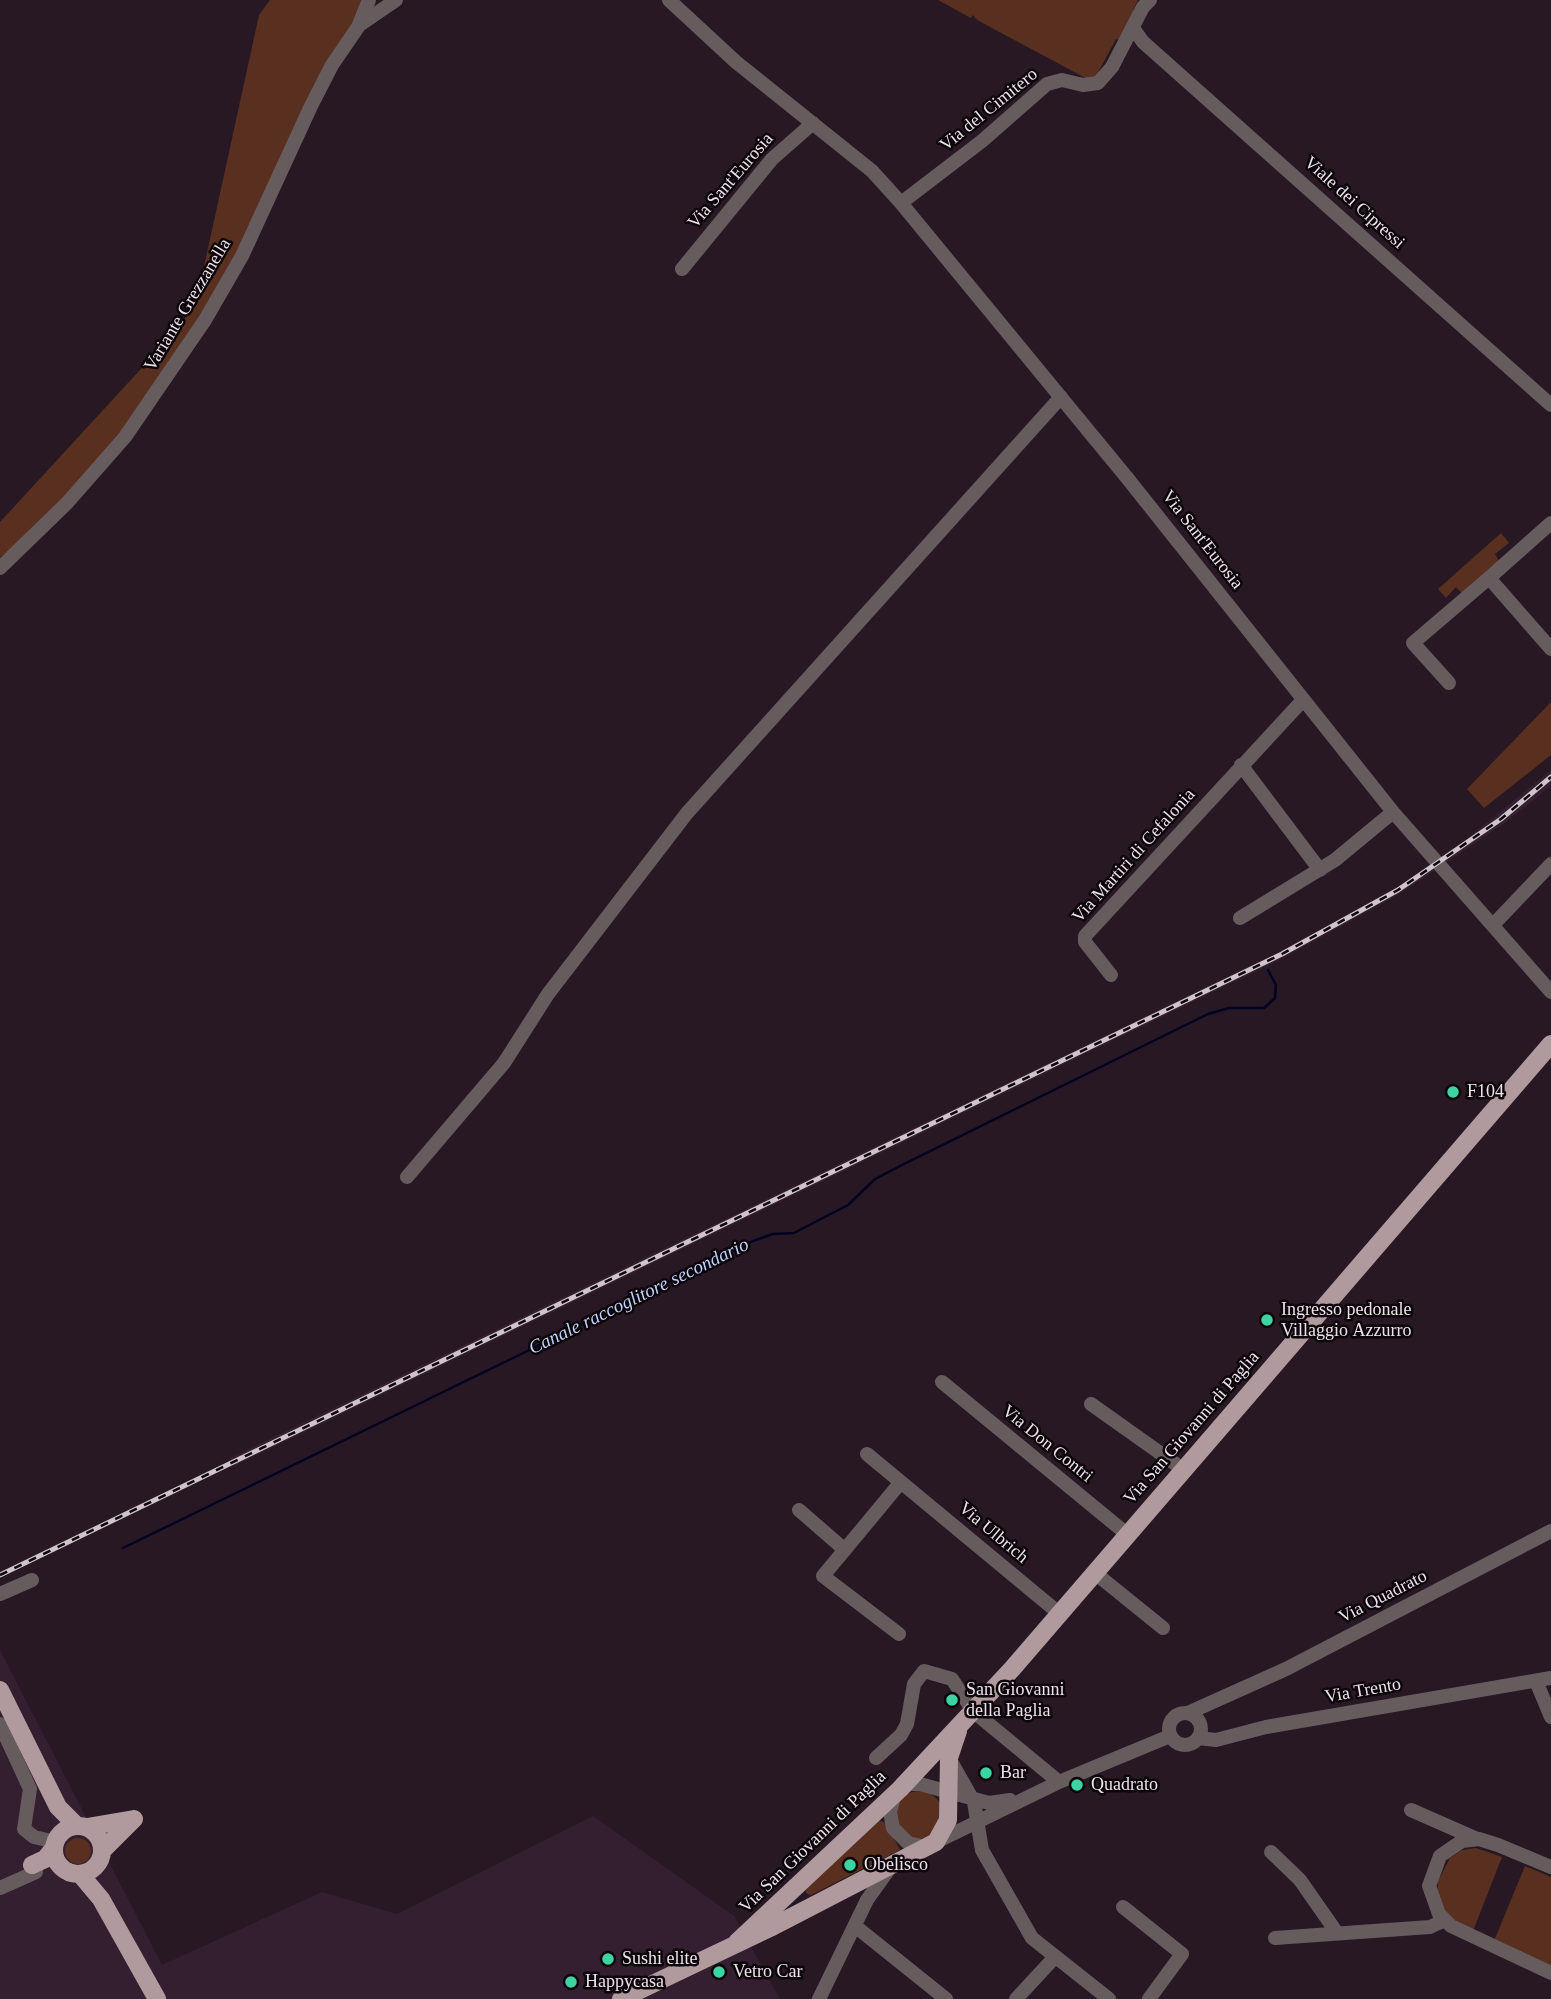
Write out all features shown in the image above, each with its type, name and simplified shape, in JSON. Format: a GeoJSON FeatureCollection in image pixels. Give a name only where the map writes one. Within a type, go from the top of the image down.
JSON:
{"type":"FeatureCollection","features":[{"type":"Feature","properties":{"kind":"main road","name":"Via San Giovanni di Paglia"},"geometry":{"type":"LineString","coordinates":[[737,1942],[900,1789],[974,1711],[1551,1044]]}},
{"type":"Feature","properties":{"kind":"main road"},"geometry":{"type":"LineString","coordinates":[[0,1690],[58,1807],[95,1833],[93,1864],[101,1899],[157,1999]]}},
{"type":"Feature","properties":{"kind":"main road"},"geometry":{"type":"LineString","coordinates":[[802,1882],[800,1893],[804,1901],[826,1899],[866,1888],[893,1864],[931,1845],[948,1820],[949,1758],[961,1725]]}},
{"type":"Feature","properties":{"kind":"main road"},"geometry":{"type":"LineString","coordinates":[[58,1807],[57,1842],[62,1868]]}},
{"type":"Feature","properties":{"kind":"main road"},"geometry":{"type":"LineString","coordinates":[[134,1819],[93,1864],[34,1868],[45,1859],[57,1842],[82,1826],[134,1819]]}},
{"type":"Feature","properties":{"kind":"main road"},"geometry":{"type":"LineString","coordinates":[[621,1999],[826,1899]]}},
{"type":"Feature","properties":{"kind":"street","name":"Variante Grezzanella"},"geometry":{"type":"LineString","coordinates":[[0,568],[68,503],[125,437],[168,377],[242,256],[311,106],[332,65],[358,27],[369,0]]}},
{"type":"Feature","properties":{"kind":"street","name":"Variante Grezzanella"},"geometry":{"type":"LineString","coordinates":[[358,27],[397,0]]}},
{"type":"Feature","properties":{"kind":"street","name":"Via Sant'Eurosia"},"geometry":{"type":"LineString","coordinates":[[668,0],[736,62],[872,171],[901,203],[1061,397],[1393,812],[1551,992]]}},
{"type":"Feature","properties":{"kind":"street","name":"Via del Cimitero"},"geometry":{"type":"LineString","coordinates":[[901,203],[982,141],[1047,84],[1062,80],[1083,85],[1098,83],[1112,67],[1143,7],[1150,0]]}},
{"type":"Feature","properties":{"kind":"street","name":"Viale dei Cipressi"},"geometry":{"type":"LineString","coordinates":[[1133,28],[1143,42],[1551,405]]}},
{"type":"Feature","properties":{"kind":"street","name":"Via Sant'Eurosia"},"geometry":{"type":"LineString","coordinates":[[682,269],[772,159],[813,123]]}},
{"type":"Feature","properties":{"kind":"street"},"geometry":{"type":"LineString","coordinates":[[407,1177],[504,1063],[548,994],[687,813],[1061,397]]}},
{"type":"Feature","properties":{"kind":"street"},"geometry":{"type":"LineString","coordinates":[[1449,683],[1413,643],[1551,523]]}},
{"type":"Feature","properties":{"kind":"street"},"geometry":{"type":"LineString","coordinates":[[1489,578],[1551,649]]}},
{"type":"Feature","properties":{"kind":"street","name":"Via Martiri di Cefalonia"},"geometry":{"type":"LineString","coordinates":[[1111,975],[1085,942],[1085,936],[1303,700]]}},
{"type":"Feature","properties":{"kind":"street"},"geometry":{"type":"LineString","coordinates":[[1241,765],[1320,870]]}},
{"type":"Feature","properties":{"kind":"street"},"geometry":{"type":"LineString","coordinates":[[1240,918],[1320,870],[1393,812]]}},
{"type":"Feature","properties":{"kind":"street"},"geometry":{"type":"LineString","coordinates":[[1493,925],[1551,864]]}},
{"type":"Feature","properties":{"kind":"street","name":"Via Don Contri"},"geometry":{"type":"LineString","coordinates":[[942,1382],[1128,1535]]}},
{"type":"Feature","properties":{"kind":"street"},"geometry":{"type":"LineString","coordinates":[[1091,1404],[1184,1470]]}},
{"type":"Feature","properties":{"kind":"street","name":"Via Ulbrich"},"geometry":{"type":"LineString","coordinates":[[867,1454],[1060,1614]]}},
{"type":"Feature","properties":{"kind":"street"},"geometry":{"type":"LineString","coordinates":[[899,1634],[823,1576],[901,1482]]}},
{"type":"Feature","properties":{"kind":"street"},"geometry":{"type":"LineString","coordinates":[[799,1510],[845,1550]]}},
{"type":"Feature","properties":{"kind":"street","name":"Via Quadrato"},"geometry":{"type":"LineString","coordinates":[[1170,1736],[1169,1726],[1174,1717],[1193,1717],[1551,1531]]}},
{"type":"Feature","properties":{"kind":"street"},"geometry":{"type":"LineString","coordinates":[[1095,1573],[1163,1628]]}},
{"type":"Feature","properties":{"kind":"street"},"geometry":{"type":"LineString","coordinates":[[0,1594],[32,1580]]}},
{"type":"Feature","properties":{"kind":"street","name":"Via San Giovanni di Paglia"},"geometry":{"type":"LineString","coordinates":[[876,1758],[901,1735],[907,1724],[914,1684],[924,1671],[952,1679],[974,1711]]}},
{"type":"Feature","properties":{"kind":"street","name":"Via Trento"},"geometry":{"type":"LineString","coordinates":[[1198,1738],[1216,1740],[1266,1727],[1551,1678]]}},
{"type":"Feature","properties":{"kind":"street"},"geometry":{"type":"LineString","coordinates":[[1536,1681],[1551,1717]]}},
{"type":"Feature","properties":{"kind":"street"},"geometry":{"type":"LineString","coordinates":[[974,1711],[1059,1782]]}},
{"type":"Feature","properties":{"kind":"street"},"geometry":{"type":"LineString","coordinates":[[1193,1717],[1198,1738]]}},
{"type":"Feature","properties":{"kind":"street"},"geometry":{"type":"LineString","coordinates":[[0,1724],[30,1789],[24,1829],[34,1837],[57,1842]]}},
{"type":"Feature","properties":{"kind":"street","name":"Via Quadrato"},"geometry":{"type":"LineString","coordinates":[[1170,1736],[1184,1745],[1198,1738]]}},
{"type":"Feature","properties":{"kind":"street","name":"Via Quadrato"},"geometry":{"type":"LineString","coordinates":[[1028,1796],[1170,1736]]}},
{"type":"Feature","properties":{"kind":"street"},"geometry":{"type":"LineString","coordinates":[[949,1758],[971,1797],[977,1821],[978,1842],[1032,1938],[1109,1999]]}},
{"type":"Feature","properties":{"kind":"street"},"geometry":{"type":"LineString","coordinates":[[914,1783],[996,1803],[1028,1796],[931,1845],[908,1843],[892,1828],[891,1806],[900,1789],[914,1783]]}},
{"type":"Feature","properties":{"kind":"street"},"geometry":{"type":"LineString","coordinates":[[1411,1810],[1551,1867]]}},
{"type":"Feature","properties":{"kind":"street"},"geometry":{"type":"LineString","coordinates":[[1479,1839],[1451,1846],[1433,1869],[1429,1885],[1433,1901],[1451,1926],[1551,1973]]}},
{"type":"Feature","properties":{"kind":"street"},"geometry":{"type":"LineString","coordinates":[[1271,1852],[1300,1880],[1336,1933]]}},
{"type":"Feature","properties":{"kind":"street"},"geometry":{"type":"LineString","coordinates":[[0,1878],[34,1868]]}},
{"type":"Feature","properties":{"kind":"street"},"geometry":{"type":"LineString","coordinates":[[0,1888],[34,1868]]}},
{"type":"Feature","properties":{"kind":"street"},"geometry":{"type":"LineString","coordinates":[[819,1999],[855,1927],[866,1888]]}},
{"type":"Feature","properties":{"kind":"street"},"geometry":{"type":"LineString","coordinates":[[1123,1907],[1182,1954],[1149,1999]]}},
{"type":"Feature","properties":{"kind":"street"},"geometry":{"type":"LineString","coordinates":[[1275,1937],[1430,1927],[1445,1920]]}},
{"type":"Feature","properties":{"kind":"street"},"geometry":{"type":"LineString","coordinates":[[855,1927],[946,1999]]}},
{"type":"Feature","properties":{"kind":"street"},"geometry":{"type":"LineString","coordinates":[[1016,1999],[1054,1958]]}},
{"type":"Feature","properties":{"kind":"shaded area"},"geometry":{"type":"Polygon","coordinates":[[[270,0],[367,0],[209,308],[108,451],[25,539],[0,557],[0,522],[174,333],[196,303],[259,15],[270,0]]]}},
{"type":"Feature","properties":{"kind":"shaded area"},"geometry":{"type":"Polygon","coordinates":[[[938,0],[1138,0],[1133,10],[1136,12],[1121,40],[1116,39],[1093,82],[977,20],[973,15],[971,18],[938,0]]]}},
{"type":"Feature","properties":{"kind":"shaded area"},"geometry":{"type":"Polygon","coordinates":[[[1501,533],[1509,543],[1495,554],[1499,561],[1462,593],[1456,587],[1446,598],[1438,589],[1501,533]]]}},
{"type":"Feature","properties":{"kind":"shaded area"},"geometry":{"type":"Polygon","coordinates":[[[1551,702],[1551,755],[1484,808],[1467,789],[1551,702]]]}},
{"type":"Feature","properties":{"kind":"shaded area"},"geometry":{"type":"Polygon","coordinates":[[[1551,770],[1551,786],[1505,823],[1401,893],[1283,958],[234,1466],[230,1458],[1279,952],[1396,888],[1464,841],[1551,770]]]}},
{"type":"Feature","properties":{"kind":"shaded area"},"geometry":{"type":"Polygon","coordinates":[[[0,1650],[162,1965],[322,1892],[397,1914],[593,1816],[734,1916],[780,1999],[0,1999],[0,1650]]]}},
{"type":"Feature","properties":{"kind":"shaded area"},"geometry":{"type":"Polygon","coordinates":[[[919,1791],[936,1798],[943,1815],[936,1832],[919,1839],[902,1832],[895,1815],[902,1798],[919,1791]]]}},
{"type":"Feature","properties":{"kind":"shaded area"},"geometry":{"type":"Polygon","coordinates":[[[878,1820],[886,1823],[900,1850],[811,1895],[807,1894],[805,1889],[878,1820]]]}},
{"type":"Feature","properties":{"kind":"shaded area"},"geometry":{"type":"Polygon","coordinates":[[[78,1838],[87,1842],[91,1851],[87,1860],[78,1864],[69,1860],[65,1851],[69,1842],[78,1838]]]}},
{"type":"Feature","properties":{"kind":"shaded area"},"geometry":{"type":"Polygon","coordinates":[[[1476,1848],[1502,1857],[1473,1931],[1445,1914],[1437,1892],[1438,1881],[1450,1858],[1462,1850],[1476,1848]]]}},
{"type":"Feature","properties":{"kind":"shaded area"},"geometry":{"type":"Polygon","coordinates":[[[1525,1866],[1551,1877],[1551,1969],[1494,1941],[1525,1866]]]}},
{"type":"Feature","properties":{"kind":"waterway","name":"Canale raccoglitore secondario"},"geometry":{"type":"LineString","coordinates":[[123,1548],[753,1241],[773,1234],[794,1233],[848,1205],[875,1179],[1208,1014],[1229,1008],[1264,1008],[1275,998],[1276,985],[1268,970]]}},
{"type":"Feature","properties":{"kind":"railway"},"geometry":{"type":"LineString","coordinates":[[0,1575],[1282,954],[1398,890],[1501,819],[1551,777]]}},
{"type":"Feature","properties":{"kind":"place","name":"F104"},"geometry":{"type":"Point","coordinates":[1453,1092]}},
{"type":"Feature","properties":{"kind":"place","name":"Ingresso pedonale Villaggio Azzurro"},"geometry":{"type":"Point","coordinates":[1267,1320]}},
{"type":"Feature","properties":{"kind":"place","name":"San Giovanni della Paglia"},"geometry":{"type":"Point","coordinates":[952,1700]}},
{"type":"Feature","properties":{"kind":"place","name":"Bar"},"geometry":{"type":"Point","coordinates":[986,1773]}},
{"type":"Feature","properties":{"kind":"place","name":"Quadrato"},"geometry":{"type":"Point","coordinates":[1077,1785]}},
{"type":"Feature","properties":{"kind":"place","name":"Obelisco"},"geometry":{"type":"Point","coordinates":[850,1865]}},
{"type":"Feature","properties":{"kind":"place","name":"Sushi elite"},"geometry":{"type":"Point","coordinates":[608,1959]}},
{"type":"Feature","properties":{"kind":"place","name":"Vetro Car"},"geometry":{"type":"Point","coordinates":[719,1972]}},
{"type":"Feature","properties":{"kind":"place","name":"Happycasa"},"geometry":{"type":"Point","coordinates":[571,1982]}}]}
